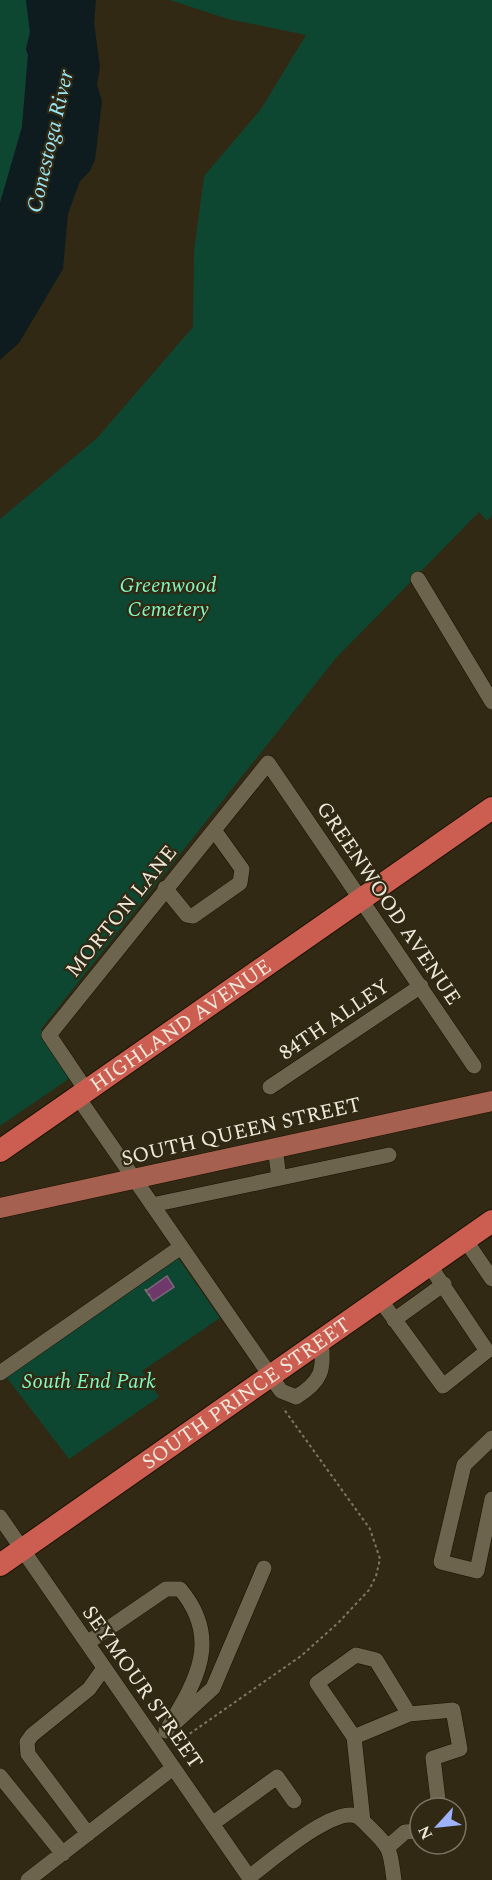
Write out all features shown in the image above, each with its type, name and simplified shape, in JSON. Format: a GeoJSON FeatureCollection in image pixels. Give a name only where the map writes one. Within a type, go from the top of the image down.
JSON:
{"type":"FeatureCollection","features":[{"type":"Feature","properties":{"kind":"highway","name":"HIGHLAND AVENUE"},"geometry":{"type":"LineString","coordinates":[[0,1151],[492,808]]}},
{"type":"Feature","properties":{"kind":"highway","name":"SOUTH PRINCE STREET"},"geometry":{"type":"LineString","coordinates":[[0,1565],[381,1301],[437,1275],[466,1241],[492,1221]]}},
{"type":"Feature","properties":{"kind":"main road","name":"SOUTH QUEEN STREET"},"geometry":{"type":"LineString","coordinates":[[0,1208],[492,1101]]}},
{"type":"Feature","properties":{"kind":"main road"},"geometry":{"type":"LineString","coordinates":[[466,1241],[492,1229]]}},
{"type":"Feature","properties":{"kind":"street"},"geometry":{"type":"LineString","coordinates":[[418,579],[492,702]]}},
{"type":"Feature","properties":{"kind":"street","name":"MORTON LANE"},"geometry":{"type":"LineString","coordinates":[[81,1093],[49,1035],[165,888],[268,763]]}},
{"type":"Feature","properties":{"kind":"street","name":"GREENWOOD AVENUE"},"geometry":{"type":"LineString","coordinates":[[268,763],[362,898],[474,1066]]}},
{"type":"Feature","properties":{"kind":"street"},"geometry":{"type":"LineString","coordinates":[[165,888],[188,915],[194,916],[240,883],[242,869],[214,830]]}},
{"type":"Feature","properties":{"kind":"street","name":"84TH ALLEY"},"geometry":{"type":"LineString","coordinates":[[270,1087],[421,986]]}},
{"type":"Feature","properties":{"kind":"street"},"geometry":{"type":"LineString","coordinates":[[81,1093],[134,1179],[281,1391],[296,1397],[310,1389],[322,1372],[321,1342]]}},
{"type":"Feature","properties":{"kind":"street"},"geometry":{"type":"LineString","coordinates":[[275,1148],[279,1178]]}},
{"type":"Feature","properties":{"kind":"street"},"geometry":{"type":"LineString","coordinates":[[152,1205],[389,1155]]}},
{"type":"Feature","properties":{"kind":"street"},"geometry":{"type":"LineString","coordinates":[[466,1241],[492,1279]]}},
{"type":"Feature","properties":{"kind":"street"},"geometry":{"type":"LineString","coordinates":[[0,1373],[181,1248]]}},
{"type":"Feature","properties":{"kind":"street"},"geometry":{"type":"LineString","coordinates":[[381,1301],[394,1320],[443,1386],[487,1351],[437,1275],[394,1320]]}},
{"type":"Feature","properties":{"kind":"street"},"geometry":{"type":"LineString","coordinates":[[492,1438],[464,1465],[441,1562],[477,1571],[492,1499]]}},
{"type":"Feature","properties":{"kind":"street","name":"SEYMOUR STREET"},"geometry":{"type":"LineString","coordinates":[[0,1517],[87,1643],[161,1741],[173,1768],[250,1879]]}},
{"type":"Feature","properties":{"kind":"street"},"geometry":{"type":"LineString","coordinates":[[161,1741],[213,1688],[264,1568]]}},
{"type":"Feature","properties":{"kind":"street"},"geometry":{"type":"LineString","coordinates":[[87,1643],[166,1589],[180,1589],[197,1614],[203,1644],[195,1682],[161,1741]]}},
{"type":"Feature","properties":{"kind":"street"},"geometry":{"type":"LineString","coordinates":[[363,1821],[354,1737],[317,1683],[356,1655],[376,1660],[409,1714]]}},
{"type":"Feature","properties":{"kind":"street"},"geometry":{"type":"LineString","coordinates":[[88,1834],[28,1754],[27,1742],[32,1735],[89,1689],[105,1668]]}},
{"type":"Feature","properties":{"kind":"street"},"geometry":{"type":"LineString","coordinates":[[354,1737],[409,1714],[453,1710],[460,1749],[433,1758],[438,1796]]}},
{"type":"Feature","properties":{"kind":"street"},"geometry":{"type":"LineString","coordinates":[[28,1880],[173,1768]]}},
{"type":"Feature","properties":{"kind":"street"},"geometry":{"type":"LineString","coordinates":[[0,1776],[63,1854]]}},
{"type":"Feature","properties":{"kind":"street"},"geometry":{"type":"LineString","coordinates":[[212,1824],[277,1777],[294,1802]]}},
{"type":"Feature","properties":{"kind":"street"},"geometry":{"type":"LineString","coordinates":[[250,1879],[325,1823],[345,1815],[355,1816],[363,1821],[389,1846],[394,1880]]}},
{"type":"Feature","properties":{"kind":"street"},"geometry":{"type":"LineString","coordinates":[[389,1846],[408,1832]]}},
{"type":"Feature","properties":{"kind":"path"},"geometry":{"type":"LineString","coordinates":[[161,1741],[301,1656],[339,1622],[369,1590],[376,1576],[380,1559],[370,1529],[278,1401],[271,1377]]}},
{"type":"Feature","properties":{"kind":"green space"},"geometry":{"type":"Polygon","coordinates":[[[0,0],[26,0],[30,32],[26,49],[28,55],[22,127],[0,203],[0,0]]]}},
{"type":"Feature","properties":{"kind":"green space","name":"Greenwood Cemetery"},"geometry":{"type":"Polygon","coordinates":[[[170,0],[492,0],[492,515],[487,521],[479,512],[336,658],[41,1029],[70,1078],[0,1126],[0,519],[97,438],[193,327],[194,251],[204,176],[261,109],[306,35],[228,19],[170,0]]]}},
{"type":"Feature","properties":{"kind":"green space","name":"South End Park"},"geometry":{"type":"Polygon","coordinates":[[[176,1255],[220,1318],[142,1371],[159,1397],[69,1459],[4,1374],[176,1255]]]}},
{"type":"Feature","properties":{"kind":"water","name":"Conestoga River"},"geometry":{"type":"Polygon","coordinates":[[[26,0],[96,0],[94,23],[100,67],[97,85],[102,101],[95,160],[90,171],[80,181],[68,214],[63,269],[19,343],[0,360],[0,203],[22,127],[28,55],[26,49],[30,32],[26,0]]]}},
{"type":"Feature","properties":{"kind":"building"},"geometry":{"type":"Polygon","coordinates":[[[167,1276],[174,1287],[153,1301],[146,1291],[167,1276]]]}}]}
